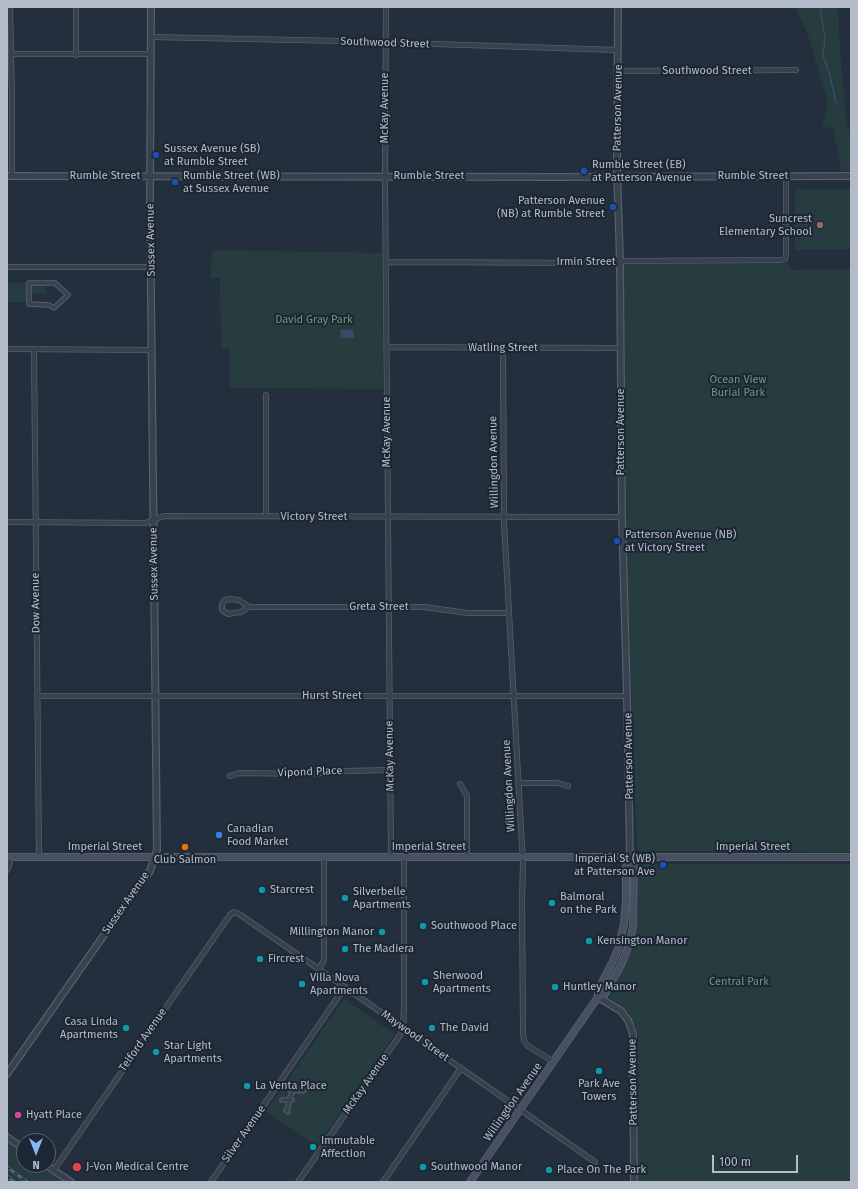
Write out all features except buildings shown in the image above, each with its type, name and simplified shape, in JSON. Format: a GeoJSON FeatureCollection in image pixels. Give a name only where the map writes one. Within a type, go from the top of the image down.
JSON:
{"type":"FeatureCollection","features":[{"type":"Feature","properties":{"kind":"main road","name":"Imperial Street"},"geometry":{"type":"LineString","coordinates":[[8,857],[851,857]]}},
{"type":"Feature","properties":{"kind":"main road"},"geometry":{"type":"LineString","coordinates":[[598,997],[598,990],[613,961],[622,930],[626,901],[626,867],[630,857]]}},
{"type":"Feature","properties":{"kind":"main road"},"geometry":{"type":"LineString","coordinates":[[554,1062],[598,997],[605,994],[615,979],[626,953],[632,933],[634,911],[634,867],[630,857]]}},
{"type":"Feature","properties":{"kind":"main road","name":"Willingdon Avenue"},"geometry":{"type":"LineString","coordinates":[[470,1182],[554,1062]]}},
{"type":"Feature","properties":{"kind":"street"},"geometry":{"type":"LineString","coordinates":[[9,176],[9,86],[11,54],[10,7]]}},
{"type":"Feature","properties":{"kind":"street"},"geometry":{"type":"LineString","coordinates":[[76,7],[76,55]]}},
{"type":"Feature","properties":{"kind":"street","name":"Sussex Avenue"},"geometry":{"type":"LineString","coordinates":[[7,1074],[130,897],[150,871],[157,850],[150,176],[151,7]]}},
{"type":"Feature","properties":{"kind":"street","name":"McKay Avenue"},"geometry":{"type":"LineString","coordinates":[[386,7],[386,347],[391,856]]}},
{"type":"Feature","properties":{"kind":"street","name":"Patterson Avenue"},"geometry":{"type":"LineString","coordinates":[[618,7],[617,177],[620,262],[622,517],[630,857]]}},
{"type":"Feature","properties":{"kind":"street","name":"Southwood Street"},"geometry":{"type":"LineString","coordinates":[[151,37],[618,50]]}},
{"type":"Feature","properties":{"kind":"street"},"geometry":{"type":"LineString","coordinates":[[11,54],[151,54]]}},
{"type":"Feature","properties":{"kind":"street","name":"Southwood Street"},"geometry":{"type":"LineString","coordinates":[[618,71],[796,70]]}},
{"type":"Feature","properties":{"kind":"street","name":"Rumble Street"},"geometry":{"type":"LineString","coordinates":[[9,176],[851,176]]}},
{"type":"Feature","properties":{"kind":"street","name":"Irmin Street"},"geometry":{"type":"LineString","coordinates":[[386,262],[785,260],[786,176]]}},
{"type":"Feature","properties":{"kind":"street"},"geometry":{"type":"LineString","coordinates":[[7,268],[151,267]]}},
{"type":"Feature","properties":{"kind":"street"},"geometry":{"type":"LineString","coordinates":[[29,283],[55,283],[68,295],[54,308],[49,305],[28,304],[29,283]]}},
{"type":"Feature","properties":{"kind":"street","name":"Watling Street"},"geometry":{"type":"LineString","coordinates":[[386,347],[620,348]]}},
{"type":"Feature","properties":{"kind":"street","name":"Willingdon Avenue"},"geometry":{"type":"LineString","coordinates":[[503,348],[504,516],[522,857],[523,1033],[524,1040],[528,1046],[554,1062]]}},
{"type":"Feature","properties":{"kind":"street"},"geometry":{"type":"LineString","coordinates":[[7,349],[152,350]]}},
{"type":"Feature","properties":{"kind":"street","name":"Dow Avenue"},"geometry":{"type":"LineString","coordinates":[[34,350],[39,857]]}},
{"type":"Feature","properties":{"kind":"street"},"geometry":{"type":"LineString","coordinates":[[266,395],[266,516]]}},
{"type":"Feature","properties":{"kind":"street","name":"Victory Street"},"geometry":{"type":"LineString","coordinates":[[7,522],[145,523],[164,516],[622,517]]}},
{"type":"Feature","properties":{"kind":"street","name":"Greta Street"},"geometry":{"type":"LineString","coordinates":[[248,606],[241,612],[228,614],[222,610],[222,604],[225,600],[230,599],[239,600],[248,606],[432,607],[468,613],[509,613]]}},
{"type":"Feature","properties":{"kind":"street","name":"Hurst Street"},"geometry":{"type":"LineString","coordinates":[[37,696],[627,696]]}},
{"type":"Feature","properties":{"kind":"street","name":"Vipond Place"},"geometry":{"type":"LineString","coordinates":[[230,776],[239,773],[309,774],[353,770],[390,770]]}},
{"type":"Feature","properties":{"kind":"street"},"geometry":{"type":"LineString","coordinates":[[519,783],[558,783],[568,786]]}},
{"type":"Feature","properties":{"kind":"street"},"geometry":{"type":"LineString","coordinates":[[460,784],[467,796],[467,857]]}},
{"type":"Feature","properties":{"kind":"street","name":"McKay Avenue"},"geometry":{"type":"LineString","coordinates":[[298,1182],[400,1035],[403,1028],[404,856]]}},
{"type":"Feature","properties":{"kind":"street"},"geometry":{"type":"LineString","coordinates":[[7,870],[10,863],[8,857]]}},
{"type":"Feature","properties":{"kind":"street"},"geometry":{"type":"LineString","coordinates":[[319,969],[324,960],[324,857]]}},
{"type":"Feature","properties":{"kind":"street","name":"Maywood Street"},"geometry":{"type":"LineString","coordinates":[[234,912],[345,987],[595,1162]]}},
{"type":"Feature","properties":{"kind":"street","name":"Telford Avenue"},"geometry":{"type":"LineString","coordinates":[[56,1167],[213,939],[230,915],[234,912]]}},
{"type":"Feature","properties":{"kind":"street","name":"Silver Avenue"},"geometry":{"type":"LineString","coordinates":[[211,1182],[345,987]]}},
{"type":"Feature","properties":{"kind":"street","name":"Patterson Avenue"},"geometry":{"type":"LineString","coordinates":[[598,997],[621,1011],[628,1020],[633,1034],[634,1182]]}},
{"type":"Feature","properties":{"kind":"street"},"geometry":{"type":"LineString","coordinates":[[383,1182],[461,1068]]}},
{"type":"Feature","properties":{"kind":"street"},"geometry":{"type":"LineString","coordinates":[[288,1088],[296,1091],[306,1090]]}},
{"type":"Feature","properties":{"kind":"street"},"geometry":{"type":"LineString","coordinates":[[286,1110],[296,1091]]}},
{"type":"Feature","properties":{"kind":"street"},"geometry":{"type":"LineString","coordinates":[[282,1100],[291,1100]]}},
{"type":"Feature","properties":{"kind":"street"},"geometry":{"type":"LineString","coordinates":[[7,1138],[16,1144]]}},
{"type":"Feature","properties":{"kind":"street"},"geometry":{"type":"LineString","coordinates":[[56,1171],[71,1182]]}},
{"type":"Feature","properties":{"kind":"green space"},"geometry":{"type":"Polygon","coordinates":[[[795,7],[838,7],[841,66],[847,125],[850,132],[851,171],[841,171],[833,127],[822,128],[828,103],[808,35],[795,7]]]}},
{"type":"Feature","properties":{"kind":"green space","name":"Suncrest Elementary School"},"geometry":{"type":"Polygon","coordinates":[[[795,189],[851,189],[851,249],[795,250],[795,189]]]}},
{"type":"Feature","properties":{"kind":"green space","name":"David Gray Park"},"geometry":{"type":"Polygon","coordinates":[[[212,250],[382,253],[383,389],[230,388],[229,348],[221,348],[220,278],[211,278],[212,250]]]}},
{"type":"Feature","properties":{"kind":"green space","name":"Ocean View Burial Park"},"geometry":{"type":"Polygon","coordinates":[[[789,263],[792,270],[851,269],[851,852],[641,851],[638,850],[637,847],[627,564],[624,268],[626,265],[632,264],[789,263]]]}},
{"type":"Feature","properties":{"kind":"green space"},"geometry":{"type":"Polygon","coordinates":[[[7,283],[27,283],[27,300],[25,302],[7,302],[7,283]]]}},
{"type":"Feature","properties":{"kind":"green space"},"geometry":{"type":"Polygon","coordinates":[[[29,283],[46,283],[46,294],[29,293],[29,283]]]}},
{"type":"Feature","properties":{"kind":"green space","name":"Central Park"},"geometry":{"type":"Polygon","coordinates":[[[851,864],[851,1182],[637,1182],[637,1031],[630,1014],[611,999],[609,994],[623,970],[632,947],[637,923],[639,870],[641,865],[851,864]]]}},
{"type":"Feature","properties":{"kind":"green space"},"geometry":{"type":"Polygon","coordinates":[[[344,999],[395,1034],[317,1146],[266,1111],[344,999]]]}},
{"type":"Feature","properties":{"kind":"green space"},"geometry":{"type":"Polygon","coordinates":[[[7,1143],[16,1149],[16,1173],[51,1173],[65,1182],[7,1182],[7,1143]]]}},
{"type":"Feature","properties":{"kind":"water"},"geometry":{"type":"Polygon","coordinates":[[[340,330],[353,330],[354,338],[341,338],[340,330]]]}},
{"type":"Feature","properties":{"kind":"waterway"},"geometry":{"type":"LineString","coordinates":[[820,7],[825,38],[823,55],[830,75],[836,103]]}},
{"type":"Feature","properties":{"kind":"railway"},"geometry":{"type":"LineString","coordinates":[[7,1167],[27,1182]]}},
{"type":"Feature","properties":{"kind":"railway"},"geometry":{"type":"LineString","coordinates":[[7,1176],[14,1182]]}},
{"type":"Feature","properties":{"kind":"place","name":"Sussex Avenue (SB) at Rumble Street"},"geometry":{"type":"Point","coordinates":[156,155]}},
{"type":"Feature","properties":{"kind":"place","name":"Rumble Street (EB) at Patterson Avenue"},"geometry":{"type":"Point","coordinates":[584,171]}},
{"type":"Feature","properties":{"kind":"place","name":"Rumble Street (WB) at Sussex Avenue"},"geometry":{"type":"Point","coordinates":[175,182]}},
{"type":"Feature","properties":{"kind":"place","name":"Patterson Avenue (NB) at Rumble Street"},"geometry":{"type":"Point","coordinates":[613,207]}},
{"type":"Feature","properties":{"kind":"place","name":"Suncrest Elementary School"},"geometry":{"type":"Point","coordinates":[820,225]}},
{"type":"Feature","properties":{"kind":"place","name":"Patterson Avenue (NB) at Victory Street"},"geometry":{"type":"Point","coordinates":[617,541]}},
{"type":"Feature","properties":{"kind":"place","name":"Canadian Food Market"},"geometry":{"type":"Point","coordinates":[219,835]}},
{"type":"Feature","properties":{"kind":"place","name":"Club Salmon"},"geometry":{"type":"Point","coordinates":[185,847]}},
{"type":"Feature","properties":{"kind":"place","name":"Imperial St (WB) at Patterson Ave"},"geometry":{"type":"Point","coordinates":[663,865]}},
{"type":"Feature","properties":{"kind":"place","name":"Starcrest"},"geometry":{"type":"Point","coordinates":[262,890]}},
{"type":"Feature","properties":{"kind":"place","name":"Silverbelle Apartments"},"geometry":{"type":"Point","coordinates":[345,898]}},
{"type":"Feature","properties":{"kind":"place","name":"Balmoral on the Park"},"geometry":{"type":"Point","coordinates":[552,903]}},
{"type":"Feature","properties":{"kind":"place","name":"Southwood Place"},"geometry":{"type":"Point","coordinates":[423,926]}},
{"type":"Feature","properties":{"kind":"place","name":"Millington Manor"},"geometry":{"type":"Point","coordinates":[382,932]}},
{"type":"Feature","properties":{"kind":"place","name":"Kensington Manor"},"geometry":{"type":"Point","coordinates":[589,941]}},
{"type":"Feature","properties":{"kind":"place","name":"The Madiera"},"geometry":{"type":"Point","coordinates":[345,949]}},
{"type":"Feature","properties":{"kind":"place","name":"Fircrest"},"geometry":{"type":"Point","coordinates":[260,959]}},
{"type":"Feature","properties":{"kind":"place","name":"Sherwood Apartments"},"geometry":{"type":"Point","coordinates":[425,982]}},
{"type":"Feature","properties":{"kind":"place","name":"Villa Nova Apartments"},"geometry":{"type":"Point","coordinates":[302,984]}},
{"type":"Feature","properties":{"kind":"place","name":"Huntley Manor"},"geometry":{"type":"Point","coordinates":[555,987]}},
{"type":"Feature","properties":{"kind":"place","name":"Casa Linda Apartments"},"geometry":{"type":"Point","coordinates":[126,1028]}},
{"type":"Feature","properties":{"kind":"place","name":"The David"},"geometry":{"type":"Point","coordinates":[432,1028]}},
{"type":"Feature","properties":{"kind":"place","name":"Star Light Apartments"},"geometry":{"type":"Point","coordinates":[156,1052]}},
{"type":"Feature","properties":{"kind":"place","name":"Park Ave Towers"},"geometry":{"type":"Point","coordinates":[599,1071]}},
{"type":"Feature","properties":{"kind":"place","name":"La Venta Place"},"geometry":{"type":"Point","coordinates":[247,1086]}},
{"type":"Feature","properties":{"kind":"place","name":"Hyatt Place"},"geometry":{"type":"Point","coordinates":[18,1115]}},
{"type":"Feature","properties":{"kind":"place","name":"Immutable Affection"},"geometry":{"type":"Point","coordinates":[313,1147]}},
{"type":"Feature","properties":{"kind":"place","name":"J-Von Medical Centre"},"geometry":{"type":"Point","coordinates":[77,1167]}},
{"type":"Feature","properties":{"kind":"place","name":"Southwood Manor"},"geometry":{"type":"Point","coordinates":[423,1167]}},
{"type":"Feature","properties":{"kind":"place","name":"Place On The Park"},"geometry":{"type":"Point","coordinates":[549,1170]}}]}
